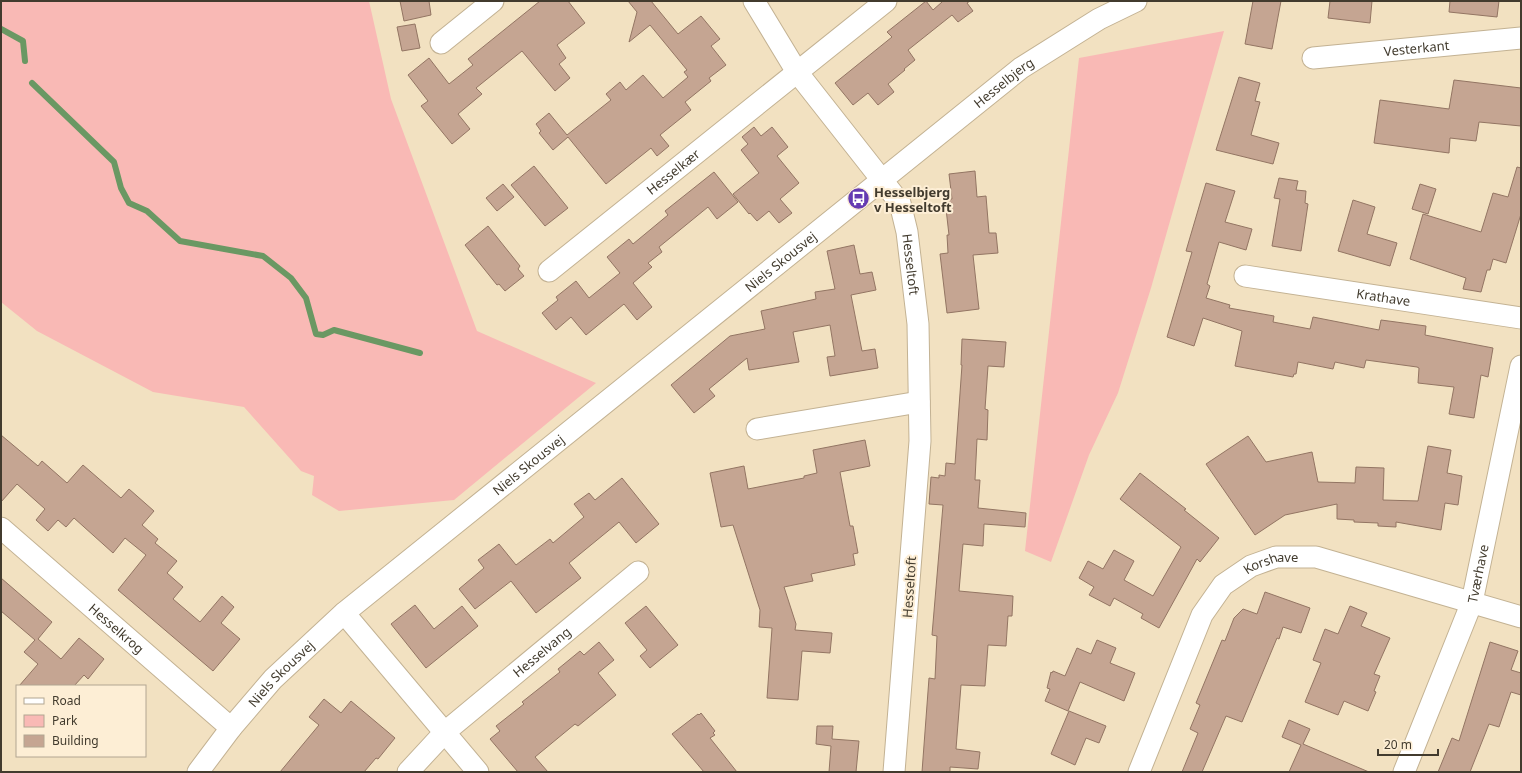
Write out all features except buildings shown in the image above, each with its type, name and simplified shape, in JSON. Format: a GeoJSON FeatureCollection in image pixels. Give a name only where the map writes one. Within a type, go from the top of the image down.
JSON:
{"type":"FeatureCollection","features":[{"type":"Feature","properties":{"kind":"street"},"geometry":{"type":"LineString","coordinates":[[441,43],[493,1]]}},
{"type":"Feature","properties":{"kind":"street"},"geometry":{"type":"LineString","coordinates":[[754,1],[797,72],[882,181]]}},
{"type":"Feature","properties":{"kind":"street","name":"Hesselkær"},"geometry":{"type":"LineString","coordinates":[[549,271],[886,1]]}},
{"type":"Feature","properties":{"kind":"street","name":"Hesselbjerg"},"geometry":{"type":"LineString","coordinates":[[882,181],[1021,68],[1099,19],[1136,1]]}},
{"type":"Feature","properties":{"kind":"street","name":"Vesterkant"},"geometry":{"type":"LineString","coordinates":[[1312,58],[1521,38]]}},
{"type":"Feature","properties":{"kind":"street","name":"Hesseltoft"},"geometry":{"type":"LineString","coordinates":[[882,181],[900,203],[907,232],[918,324],[920,440],[894,772]]}},
{"type":"Feature","properties":{"kind":"street","name":"Niels Skousvej"},"geometry":{"type":"LineString","coordinates":[[198,772],[231,728],[273,679],[344,613],[882,181]]}},
{"type":"Feature","properties":{"kind":"street","name":"Krathave"},"geometry":{"type":"LineString","coordinates":[[1245,276],[1521,318]]}},
{"type":"Feature","properties":{"kind":"street","name":"Tværhave"},"geometry":{"type":"LineString","coordinates":[[1404,772],[1472,602],[1521,366]]}},
{"type":"Feature","properties":{"kind":"street"},"geometry":{"type":"LineString","coordinates":[[757,429],[919,402]]}},
{"type":"Feature","properties":{"kind":"street","name":"Hesselkrog"},"geometry":{"type":"LineString","coordinates":[[1,528],[231,728]]}},
{"type":"Feature","properties":{"kind":"street","name":"Korshave"},"geometry":{"type":"LineString","coordinates":[[1139,772],[1202,615],[1223,585],[1251,566],[1276,557],[1316,557],[1521,617]]}},
{"type":"Feature","properties":{"kind":"street","name":"Hesselvang"},"geometry":{"type":"LineString","coordinates":[[408,772],[446,732],[638,572]]}},
{"type":"Feature","properties":{"kind":"street"},"geometry":{"type":"LineString","coordinates":[[344,613],[446,732],[478,772]]}},
{"type":"Feature","properties":{"kind":"green space"},"geometry":{"type":"Polygon","coordinates":[[[1,1],[369,1],[391,99],[477,331],[596,383],[454,500],[339,511],[312,495],[314,476],[301,471],[244,407],[153,392],[37,331],[1,302],[1,1]]]}},
{"type":"Feature","properties":{"kind":"green space"},"geometry":{"type":"Polygon","coordinates":[[[1224,31],[1151,288],[1118,393],[1089,455],[1051,562],[1025,551],[1079,58],[1224,31]]]}},
{"type":"Feature","properties":{"kind":"waterway"},"geometry":{"type":"LineString","coordinates":[[1,29],[23,41],[25,61]]}},
{"type":"Feature","properties":{"kind":"waterway"},"geometry":{"type":"LineString","coordinates":[[32,83],[114,162],[121,188],[129,203],[147,211],[180,241],[263,256],[291,278],[306,298],[316,334],[323,335],[334,330],[420,353]]}},
{"type":"Feature","properties":{"kind":"place","name":"Hesselbjerg v Hesseltoft"},"geometry":{"type":"Point","coordinates":[859,199]}}]}
